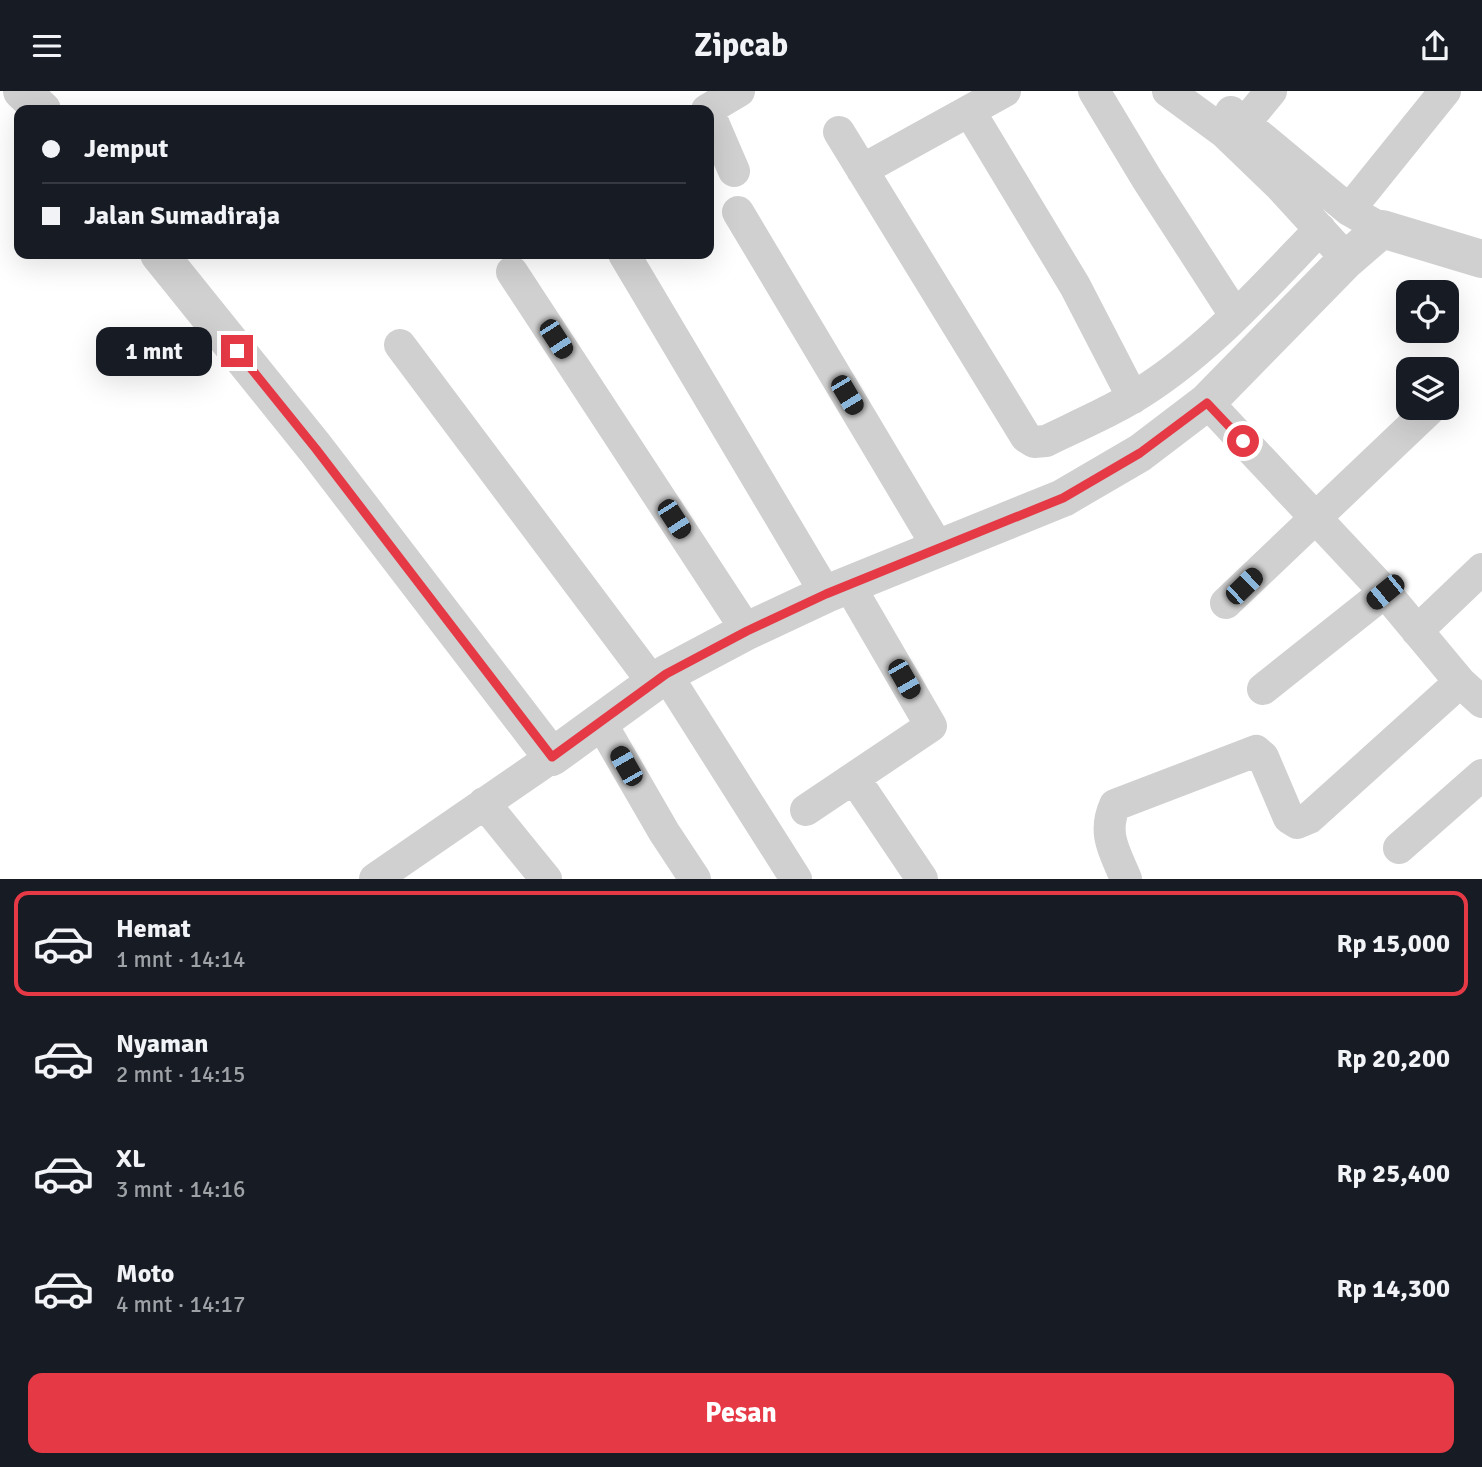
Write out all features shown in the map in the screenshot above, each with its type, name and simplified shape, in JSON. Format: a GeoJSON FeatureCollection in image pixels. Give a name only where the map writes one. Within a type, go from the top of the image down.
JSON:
{"type":"FeatureCollection","features":[{"type":"Feature","properties":{"kind":"street"},"geometry":{"type":"LineString","coordinates":[[714,107],[739,91]]}},
{"type":"Feature","properties":{"kind":"street"},"geometry":{"type":"LineString","coordinates":[[862,170],[1005,91]]}},
{"type":"Feature","properties":{"kind":"street"},"geometry":{"type":"LineString","coordinates":[[1094,91],[1147,179],[1236,315]]}},
{"type":"Feature","properties":{"kind":"street"},"geometry":{"type":"LineString","coordinates":[[1168,91],[1224,132],[1280,186],[1346,260]]}},
{"type":"Feature","properties":{"kind":"street"},"geometry":{"type":"LineString","coordinates":[[1205,91],[1349,209],[1382,229],[1482,259]]}},
{"type":"Feature","properties":{"kind":"street"},"geometry":{"type":"LineString","coordinates":[[1244,124],[1272,91]]}},
{"type":"Feature","properties":{"kind":"street"},"geometry":{"type":"LineString","coordinates":[[1349,209],[1446,91]]}},
{"type":"Feature","properties":{"kind":"street"},"geometry":{"type":"LineString","coordinates":[[970,112],[1075,286],[1133,398]]}},
{"type":"Feature","properties":{"kind":"street"},"geometry":{"type":"LineString","coordinates":[[714,125],[734,171]]}},
{"type":"Feature","properties":{"kind":"street"},"geometry":{"type":"LineString","coordinates":[[839,132],[1026,437],[1034,442],[1046,441],[1133,398],[1182,363],[1236,315],[1320,229]]}},
{"type":"Feature","properties":{"kind":"street"},"geometry":{"type":"LineString","coordinates":[[738,212],[939,549]]}},
{"type":"Feature","properties":{"kind":"street"},"geometry":{"type":"LineString","coordinates":[[377,879],[660,679],[747,631],[838,590],[1063,498],[1140,453],[1207,403],[1346,260],[1382,229]]}},
{"type":"Feature","properties":{"kind":"street"},"geometry":{"type":"LineString","coordinates":[[163,259],[316,449],[552,757]]}},
{"type":"Feature","properties":{"kind":"street"},"geometry":{"type":"LineString","coordinates":[[627,259],[838,590],[932,726],[806,810]]}},
{"type":"Feature","properties":{"kind":"street"},"geometry":{"type":"LineString","coordinates":[[512,272],[747,631]]}},
{"type":"Feature","properties":{"kind":"street"},"geometry":{"type":"LineString","coordinates":[[400,345],[660,679],[796,879]]}},
{"type":"Feature","properties":{"kind":"street"},"geometry":{"type":"LineString","coordinates":[[1126,879],[1109,836],[1109,818],[1115,805],[1256,751],[1263,757],[1289,818],[1297,823],[1309,818],[1471,692],[1385,592],[1207,403]]}},
{"type":"Feature","properties":{"kind":"street"},"geometry":{"type":"LineString","coordinates":[[1226,603],[1418,420]]}},
{"type":"Feature","properties":{"kind":"street"},"geometry":{"type":"LineString","coordinates":[[1417,631],[1482,569]]}},
{"type":"Feature","properties":{"kind":"street"},"geometry":{"type":"LineString","coordinates":[[1263,689],[1385,592]]}},
{"type":"Feature","properties":{"kind":"street"},"geometry":{"type":"LineString","coordinates":[[601,723],[664,832],[695,879]]}},
{"type":"Feature","properties":{"kind":"street"},"geometry":{"type":"LineString","coordinates":[[1399,848],[1482,775]]}},
{"type":"Feature","properties":{"kind":"street"},"geometry":{"type":"LineString","coordinates":[[854,778],[922,879]]}},
{"type":"Feature","properties":{"kind":"street"},"geometry":{"type":"LineString","coordinates":[[484,803],[547,879]]}},
{"type":"Feature","properties":{"kind":"route"},"geometry":{"type":"LineString","coordinates":[[237,351],[316,449],[552,757],[666,674],[747,631],[826,594],[1063,498],[1140,453],[1207,403],[1243,441]]}}]}
